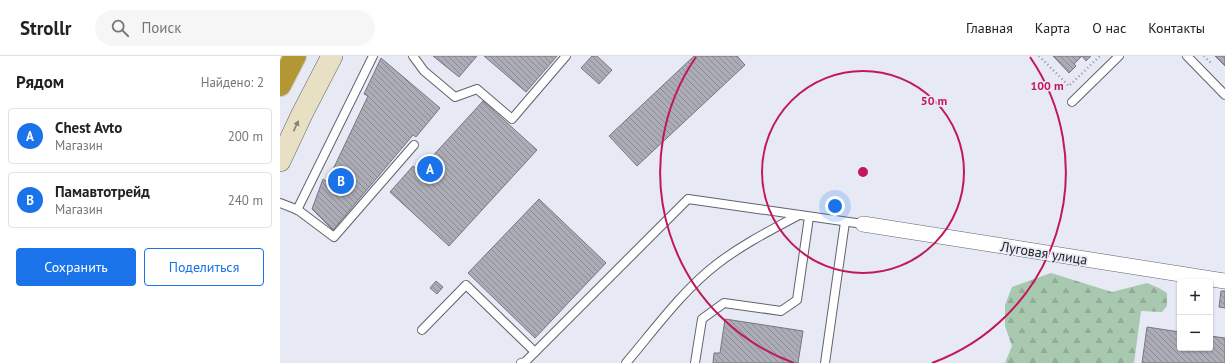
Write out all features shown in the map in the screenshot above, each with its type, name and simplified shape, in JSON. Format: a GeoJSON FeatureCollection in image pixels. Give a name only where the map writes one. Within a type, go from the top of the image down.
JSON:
{"type":"FeatureCollection","features":[{"type":"Feature","properties":{"kind":"highway"},"geometry":{"type":"LineString","coordinates":[[280,85],[295,56]]}},
{"type":"Feature","properties":{"kind":"street"},"geometry":{"type":"LineString","coordinates":[[280,162],[302,114],[332,56]]}},
{"type":"Feature","properties":{"kind":"street","name":"Луговая улица"},"geometry":{"type":"LineString","coordinates":[[863,224],[1225,281]]}},
{"type":"Feature","properties":{"kind":"lane"},"geometry":{"type":"LineString","coordinates":[[297,210],[373,56]]}},
{"type":"Feature","properties":{"kind":"lane"},"geometry":{"type":"LineString","coordinates":[[413,56],[424,71],[455,97],[477,89],[512,119],[566,56]]}},
{"type":"Feature","properties":{"kind":"lane"},"geometry":{"type":"LineString","coordinates":[[1072,102],[1119,56]]}},
{"type":"Feature","properties":{"kind":"lane"},"geometry":{"type":"LineString","coordinates":[[1187,56],[1225,95]]}},
{"type":"Feature","properties":{"kind":"lane"},"geometry":{"type":"LineString","coordinates":[[280,203],[297,210],[334,237],[414,145]]}},
{"type":"Feature","properties":{"kind":"lane"},"geometry":{"type":"LineString","coordinates":[[521,363],[525,362],[688,199],[863,224]]}},
{"type":"Feature","properties":{"kind":"lane"},"geometry":{"type":"LineString","coordinates":[[626,363],[684,295],[717,264],[760,236],[799,215]]}},
{"type":"Feature","properties":{"kind":"lane"},"geometry":{"type":"LineString","coordinates":[[696,363],[702,319],[724,303],[781,311],[797,300],[809,217]]}},
{"type":"Feature","properties":{"kind":"lane"},"geometry":{"type":"LineString","coordinates":[[825,363],[845,222]]}},
{"type":"Feature","properties":{"kind":"lane"},"geometry":{"type":"LineString","coordinates":[[422,330],[466,285],[535,352]]}},
{"type":"Feature","properties":{"kind":"path"},"geometry":{"type":"LineString","coordinates":[[1039,56],[1069,86],[1100,56]]}},
{"type":"Feature","properties":{"kind":"green space"},"geometry":{"type":"Polygon","coordinates":[[[1051,273],[1112,292],[1147,283],[1167,293],[1167,306],[1162,312],[1141,311],[1134,363],[1005,363],[1012,346],[1005,326],[1005,305],[1012,287],[1051,273]]]}},
{"type":"Feature","properties":{"kind":"building"},"geometry":{"type":"Polygon","coordinates":[[[433,56],[477,56],[459,77],[433,56]]]}},
{"type":"Feature","properties":{"kind":"building"},"geometry":{"type":"Polygon","coordinates":[[[484,56],[557,56],[526,92],[484,56]]]}},
{"type":"Feature","properties":{"kind":"building"},"geometry":{"type":"Polygon","coordinates":[[[592,56],[597,56],[612,70],[599,84],[581,68],[592,56]]]}},
{"type":"Feature","properties":{"kind":"building"},"geometry":{"type":"Polygon","coordinates":[[[694,56],[737,56],[745,65],[637,166],[609,136],[694,56]]]}},
{"type":"Feature","properties":{"kind":"building"},"geometry":{"type":"Polygon","coordinates":[[[1053,56],[1082,56],[1074,64],[1076,66],[1069,73],[1053,56]]]}},
{"type":"Feature","properties":{"kind":"building"},"geometry":{"type":"Polygon","coordinates":[[[1082,56],[1091,56],[1086,61],[1082,56]]]}},
{"type":"Feature","properties":{"kind":"building"},"geometry":{"type":"Polygon","coordinates":[[[1215,56],[1225,56],[1225,66],[1215,56]]]}},
{"type":"Feature","properties":{"kind":"building"},"geometry":{"type":"Polygon","coordinates":[[[381,58],[440,108],[416,137],[413,135],[333,230],[312,209],[323,179],[327,182],[368,96],[364,94],[381,58]]]}},
{"type":"Feature","properties":{"kind":"building"},"geometry":{"type":"Polygon","coordinates":[[[483,101],[537,150],[449,246],[390,192],[413,166],[419,171],[483,101]]]}},
{"type":"Feature","properties":{"kind":"building"},"geometry":{"type":"Polygon","coordinates":[[[539,199],[606,263],[535,338],[468,273],[539,199]]]}},
{"type":"Feature","properties":{"kind":"building"},"geometry":{"type":"Polygon","coordinates":[[[436,281],[443,287],[437,294],[430,288],[436,281]]]}},
{"type":"Feature","properties":{"kind":"building"},"geometry":{"type":"Polygon","coordinates":[[[1221,291],[1225,291],[1225,308],[1219,307],[1221,291]]]}},
{"type":"Feature","properties":{"kind":"building"},"geometry":{"type":"Polygon","coordinates":[[[725,319],[803,331],[798,363],[713,363],[714,353],[720,353],[725,319]]]}},
{"type":"Feature","properties":{"kind":"building"},"geometry":{"type":"Polygon","coordinates":[[[1147,327],[1177,332],[1177,351],[1213,351],[1213,336],[1225,338],[1225,363],[1142,363],[1147,327]]]}},
{"type":"Feature","properties":{"kind":"place","name":"Chest Avto"},"geometry":{"type":"Point","coordinates":[430,169]}},
{"type":"Feature","properties":{"kind":"place","name":"Памавтотрейд"},"geometry":{"type":"Point","coordinates":[341,181]}}]}
